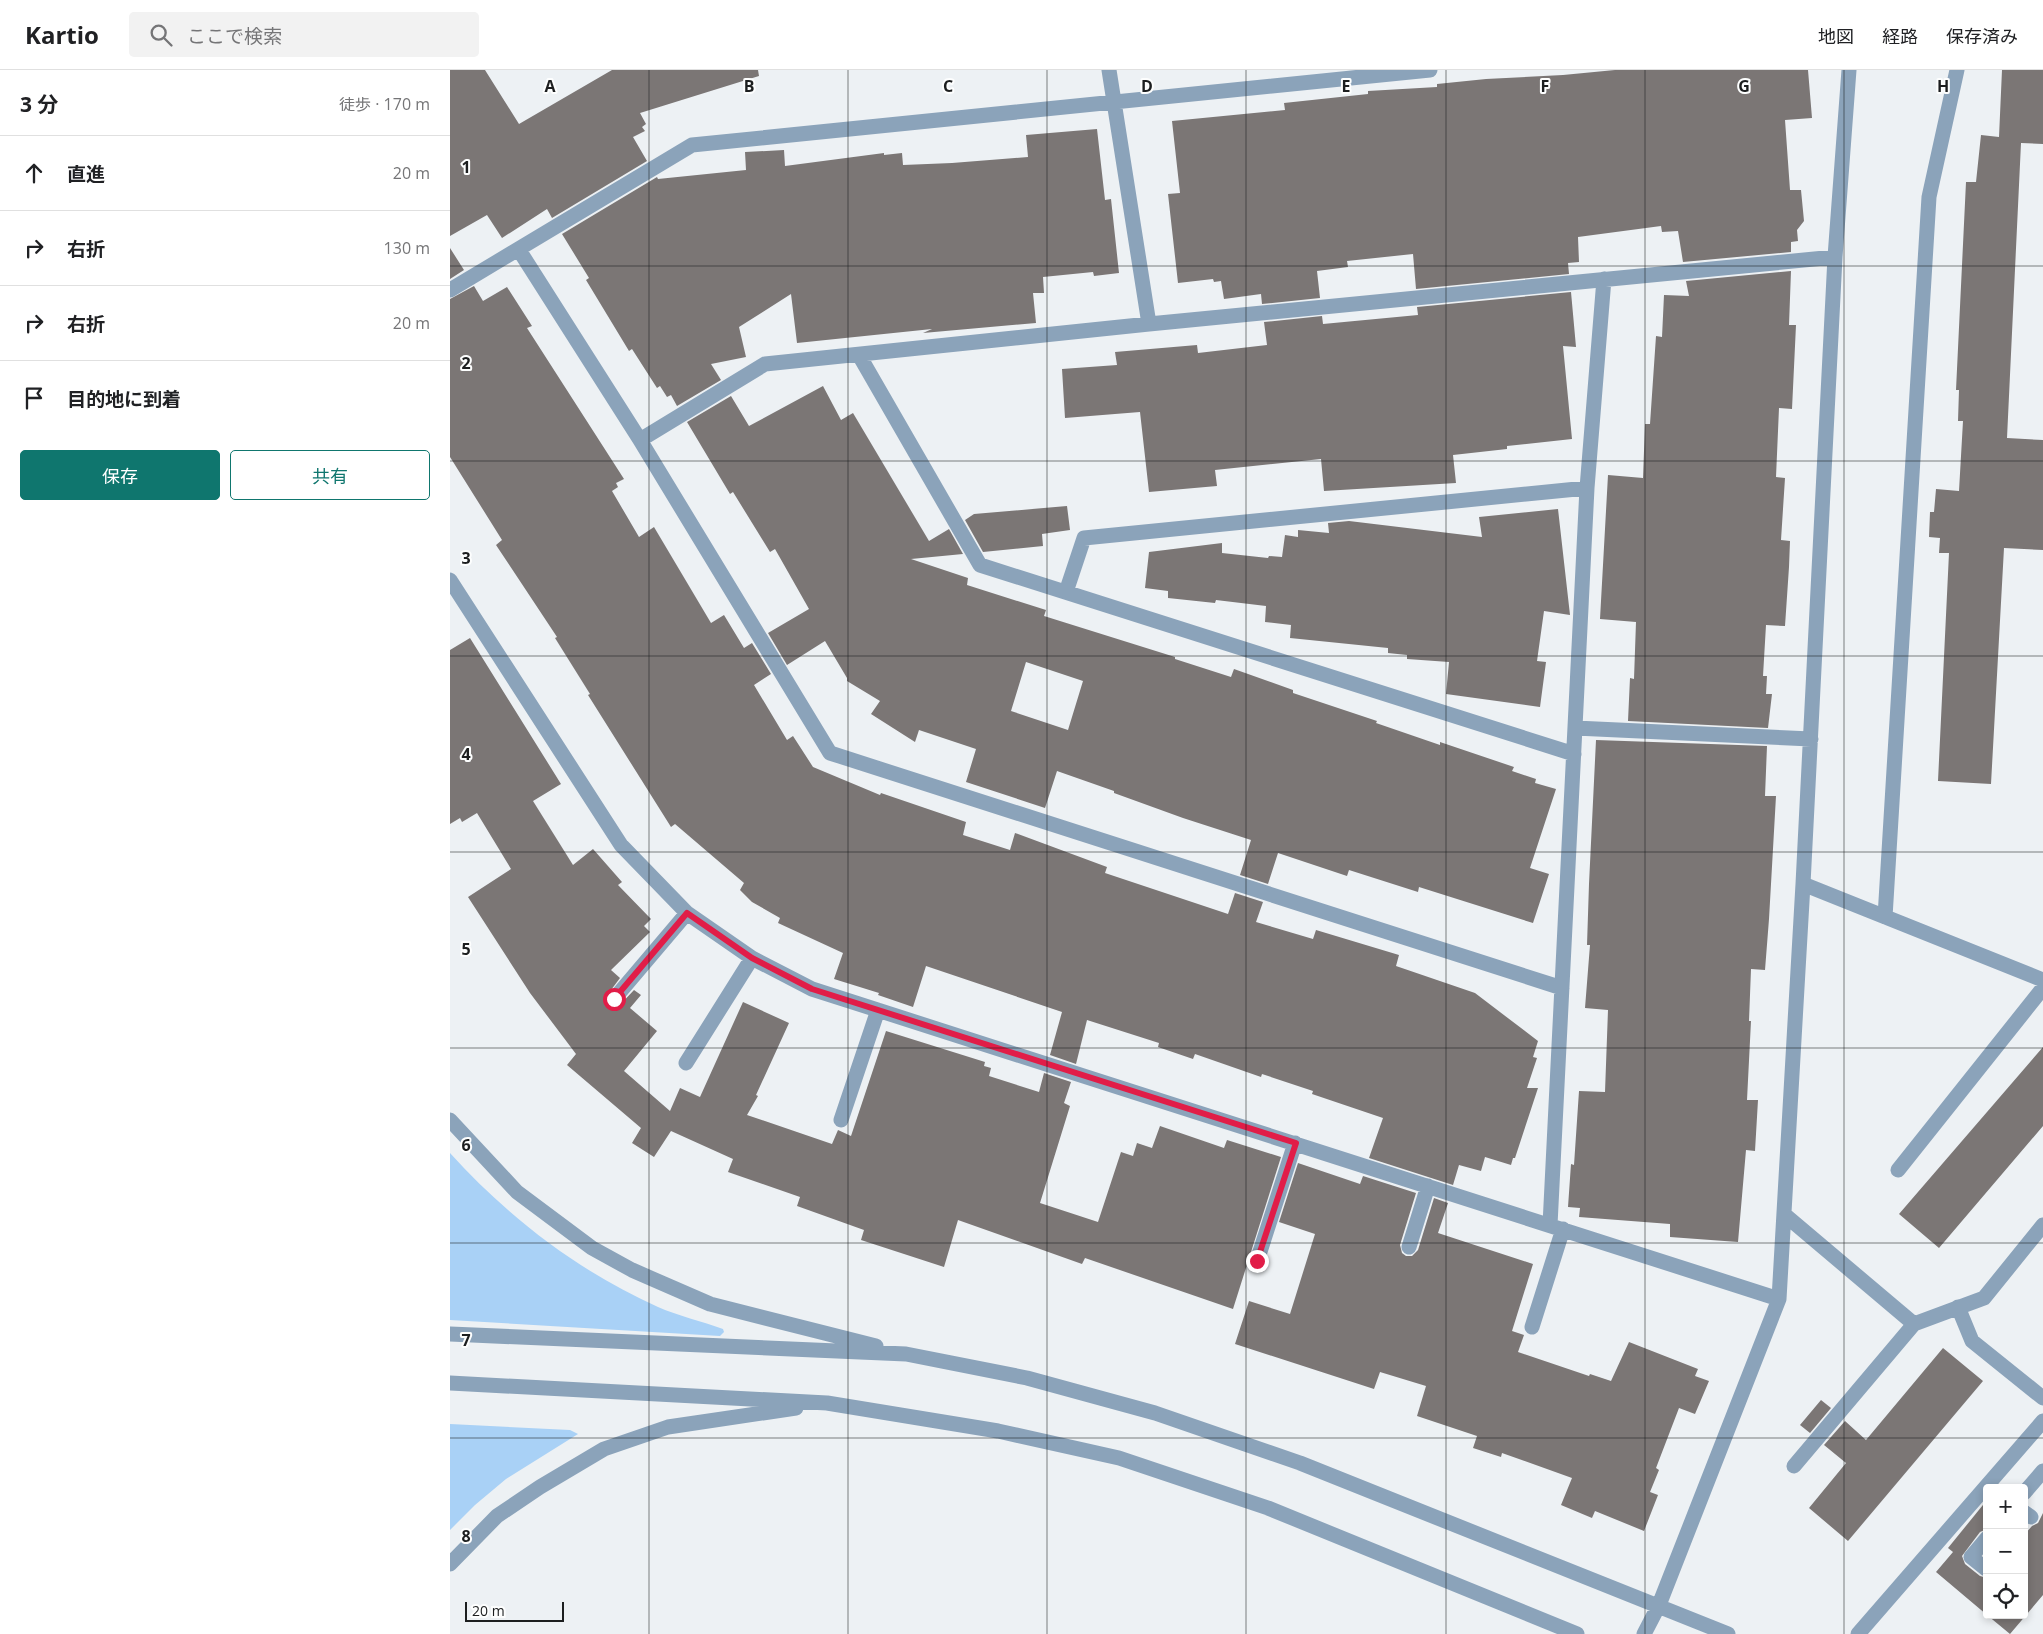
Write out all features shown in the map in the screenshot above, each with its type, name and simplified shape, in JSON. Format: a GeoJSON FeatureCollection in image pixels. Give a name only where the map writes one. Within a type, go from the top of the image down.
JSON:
{"type":"FeatureCollection","features":[{"type":"Feature","properties":{"kind":"street"},"geometry":{"type":"LineString","coordinates":[[1109,70],[1149,324]]}},
{"type":"Feature","properties":{"kind":"street"},"geometry":{"type":"LineString","coordinates":[[450,290],[692,145],[1430,70]]}},
{"type":"Feature","properties":{"kind":"street"},"geometry":{"type":"LineString","coordinates":[[1644,1634],[1658,1605],[1779,1299],[1811,739],[1835,257],[1849,70]]}},
{"type":"Feature","properties":{"kind":"street"},"geometry":{"type":"LineString","coordinates":[[1884,917],[1929,197],[1957,70]]}},
{"type":"Feature","properties":{"kind":"street"},"geometry":{"type":"LineString","coordinates":[[519,250],[640,440],[830,753],[1562,988]]}},
{"type":"Feature","properties":{"kind":"street"},"geometry":{"type":"LineString","coordinates":[[640,440],[766,364],[1149,324],[1835,257]]}},
{"type":"Feature","properties":{"kind":"street"},"geometry":{"type":"LineString","coordinates":[[1532,1327],[1557,1227],[1562,988],[1587,488],[1604,279]]}},
{"type":"Feature","properties":{"kind":"street"},"geometry":{"type":"LineString","coordinates":[[859,355],[980,565],[1574,754]]}},
{"type":"Feature","properties":{"kind":"street"},"geometry":{"type":"LineString","coordinates":[[1066,592],[1084,538],[1587,488]]}},
{"type":"Feature","properties":{"kind":"street"},"geometry":{"type":"LineString","coordinates":[[450,580],[621,845],[687,913],[752,958],[812,989],[1779,1299]]}},
{"type":"Feature","properties":{"kind":"street"},"geometry":{"type":"LineString","coordinates":[[1575,728],[1811,739]]}},
{"type":"Feature","properties":{"kind":"street"},"geometry":{"type":"LineString","coordinates":[[1803,884],[2043,980]]}},
{"type":"Feature","properties":{"kind":"street"},"geometry":{"type":"LineString","coordinates":[[614,999],[687,913]]}},
{"type":"Feature","properties":{"kind":"street"},"geometry":{"type":"LineString","coordinates":[[686,1063],[752,958]]}},
{"type":"Feature","properties":{"kind":"street"},"geometry":{"type":"LineString","coordinates":[[1898,1170],[2043,988]]}},
{"type":"Feature","properties":{"kind":"street"},"geometry":{"type":"LineString","coordinates":[[841,1120],[878,1010]]}},
{"type":"Feature","properties":{"kind":"street"},"geometry":{"type":"LineString","coordinates":[[450,1120],[517,1192],[592,1248],[632,1270],[710,1304],[906,1354],[1027,1378],[1155,1413],[1300,1463],[1728,1634]]}},
{"type":"Feature","properties":{"kind":"street"},"geometry":{"type":"LineString","coordinates":[[1257,1261],[1296,1143]]}},
{"type":"Feature","properties":{"kind":"street"},"geometry":{"type":"LineString","coordinates":[[1409,1247],[1428,1186]]}},
{"type":"Feature","properties":{"kind":"street"},"geometry":{"type":"LineString","coordinates":[[1785,1214],[1914,1324]]}},
{"type":"Feature","properties":{"kind":"street"},"geometry":{"type":"LineString","coordinates":[[1794,1466],[1914,1324],[1984,1298],[2043,1225]]}},
{"type":"Feature","properties":{"kind":"street"},"geometry":{"type":"LineString","coordinates":[[1958,1307],[1972,1341],[2043,1398]]}},
{"type":"Feature","properties":{"kind":"street"},"geometry":{"type":"LineString","coordinates":[[450,1334],[906,1354]]}},
{"type":"Feature","properties":{"kind":"street"},"geometry":{"type":"LineString","coordinates":[[450,1383],[827,1403],[998,1431],[1119,1458],[1268,1508],[1576,1634]]}},
{"type":"Feature","properties":{"kind":"street"},"geometry":{"type":"LineString","coordinates":[[450,1564],[497,1516],[540,1487],[604,1450],[668,1427],[827,1403]]}},
{"type":"Feature","properties":{"kind":"street"},"geometry":{"type":"LineString","coordinates":[[1991,1484],[2043,1421]]}},
{"type":"Feature","properties":{"kind":"street"},"geometry":{"type":"LineString","coordinates":[[2028,1488],[2043,1471]]}},
{"type":"Feature","properties":{"kind":"street"},"geometry":{"type":"LineString","coordinates":[[1858,1634],[1983,1494]]}},
{"type":"Feature","properties":{"kind":"street"},"geometry":{"type":"LineString","coordinates":[[1983,1543],[1971,1557],[1983,1567]]}},
{"type":"Feature","properties":{"kind":"shaded area"},"geometry":{"type":"Polygon","coordinates":[[[450,1153],[521,1221],[573,1260],[600,1277],[658,1307],[723,1329],[724,1332],[720,1336],[450,1320],[450,1153]]]}},
{"type":"Feature","properties":{"kind":"shaded area"},"geometry":{"type":"Polygon","coordinates":[[[450,1424],[570,1430],[578,1434],[506,1479],[475,1505],[450,1530],[450,1424]]]}},
{"type":"Feature","properties":{"kind":"building"},"geometry":{"type":"Polygon","coordinates":[[[450,70],[485,70],[519,124],[612,70],[758,70],[759,76],[640,113],[646,124],[642,127],[645,131],[633,137],[647,161],[552,218],[547,209],[502,238],[487,215],[450,236],[450,70]]]}},
{"type":"Feature","properties":{"kind":"building"},"geometry":{"type":"Polygon","coordinates":[[[1615,70],[1808,70],[1812,118],[1785,120],[1790,190],[1801,190],[1804,221],[1797,230],[1798,241],[1791,242],[1791,252],[1683,262],[1678,231],[1662,232],[1661,226],[1578,237],[1579,262],[1568,263],[1569,274],[1416,289],[1413,254],[1347,261],[1348,267],[1317,271],[1320,298],[1262,304],[1261,294],[1224,299],[1221,281],[1214,282],[1213,279],[1178,283],[1168,194],[1180,193],[1172,121],[1285,110],[1284,103],[1368,94],[1368,91],[1437,87],[1437,84],[1486,79],[1615,70]]]}},
{"type":"Feature","properties":{"kind":"building"},"geometry":{"type":"Polygon","coordinates":[[[2002,70],[2043,70],[2043,144],[2021,143],[2007,438],[2043,440],[2043,550],[2004,548],[1991,784],[1938,781],[1949,553],[1939,553],[1940,538],[1929,537],[1930,512],[1934,512],[1936,489],[1959,491],[1963,421],[1958,421],[1959,390],[1956,390],[1966,182],[1976,182],[1981,135],[1999,137],[2002,70]]]}},
{"type":"Feature","properties":{"kind":"building"},"geometry":{"type":"Polygon","coordinates":[[[1097,129],[1105,200],[1111,199],[1119,273],[1094,276],[1093,272],[1043,277],[1044,293],[1033,293],[1036,323],[923,333],[932,329],[797,343],[791,294],[739,327],[746,357],[711,364],[721,380],[677,406],[671,395],[667,397],[660,386],[657,388],[632,349],[629,351],[586,280],[589,278],[562,234],[657,177],[658,179],[746,170],[745,152],[784,150],[785,166],[884,153],[884,155],[902,153],[903,165],[952,163],[1028,157],[1026,135],[1097,129]]]}},
{"type":"Feature","properties":{"kind":"building"},"geometry":{"type":"Polygon","coordinates":[[[450,248],[464,270],[450,279],[450,248]]]}},
{"type":"Feature","properties":{"kind":"building"},"geometry":{"type":"Polygon","coordinates":[[[1791,271],[1789,325],[1796,325],[1792,409],[1779,408],[1776,477],[1785,478],[1781,540],[1790,541],[1789,567],[1785,626],[1766,625],[1763,676],[1767,676],[1766,694],[1772,694],[1768,728],[1628,721],[1630,678],[1634,679],[1636,622],[1600,619],[1608,475],[1643,478],[1645,424],[1650,424],[1656,336],[1662,337],[1664,295],[1689,296],[1686,281],[1791,271]]]}},
{"type":"Feature","properties":{"kind":"building"},"geometry":{"type":"Polygon","coordinates":[[[474,286],[483,301],[507,287],[532,326],[527,328],[624,479],[616,483],[618,487],[612,491],[639,537],[654,527],[711,623],[724,615],[744,648],[752,643],[771,674],[754,685],[787,740],[793,736],[813,767],[880,795],[881,793],[966,822],[963,835],[1010,850],[1015,833],[1107,867],[1105,873],[1228,914],[1235,893],[1263,902],[1256,922],[1313,939],[1316,930],[1399,955],[1396,966],[1475,993],[1538,1041],[1533,1057],[1537,1058],[1527,1088],[1538,1088],[1511,1165],[1485,1157],[1481,1171],[1459,1165],[1453,1185],[1369,1158],[1383,1118],[1312,1094],[1313,1091],[1262,1074],[1261,1077],[1195,1054],[1193,1059],[1158,1047],[1159,1043],[1087,1020],[1076,1064],[1050,1055],[1062,1012],[926,966],[913,1007],[878,995],[879,993],[834,979],[843,953],[778,923],[780,918],[752,902],[740,890],[744,883],[675,824],[671,827],[588,695],[590,694],[555,638],[557,637],[496,545],[502,540],[450,457],[450,299],[474,286]]]}},
{"type":"Feature","properties":{"kind":"building"},"geometry":{"type":"Polygon","coordinates":[[[1571,292],[1576,347],[1563,346],[1572,439],[1507,446],[1507,449],[1453,455],[1456,483],[1324,491],[1321,459],[1215,470],[1217,486],[1149,492],[1140,412],[1065,418],[1062,369],[1117,365],[1115,352],[1197,345],[1198,353],[1267,345],[1264,322],[1322,316],[1323,324],[1418,315],[1417,307],[1571,292]]]}},
{"type":"Feature","properties":{"kind":"building"},"geometry":{"type":"Polygon","coordinates":[[[823,386],[841,420],[853,413],[929,541],[949,529],[963,554],[911,559],[968,578],[967,585],[1046,610],[1044,616],[1175,657],[1175,659],[1231,677],[1234,669],[1293,690],[1293,693],[1377,721],[1376,723],[1440,745],[1440,742],[1514,767],[1512,771],[1536,779],[1535,783],[1556,789],[1530,868],[1549,874],[1533,923],[1419,887],[1418,892],[1349,870],[1347,876],[1278,853],[1268,884],[1240,875],[1251,840],[1183,818],[1057,771],[1045,808],[966,782],[976,749],[919,730],[915,742],[871,714],[880,701],[847,681],[825,641],[787,665],[768,633],[809,609],[775,549],[770,552],[733,492],[730,494],[687,422],[731,396],[749,426],[823,386]],[[1026,662],[1011,711],[1068,730],[1083,681],[1026,662]]]}},
{"type":"Feature","properties":{"kind":"building"},"geometry":{"type":"Polygon","coordinates":[[[1067,506],[1070,530],[1042,534],[1043,546],[983,552],[965,520],[974,514],[1067,506]]]}},
{"type":"Feature","properties":{"kind":"building"},"geometry":{"type":"Polygon","coordinates":[[[1558,509],[1570,615],[1544,611],[1537,661],[1546,662],[1540,707],[1446,694],[1449,662],[1407,659],[1407,655],[1388,653],[1388,648],[1290,638],[1291,625],[1265,622],[1266,606],[1216,600],[1215,603],[1168,598],[1168,591],[1145,588],[1149,552],[1222,543],[1222,553],[1268,558],[1269,556],[1282,557],[1285,535],[1298,537],[1298,530],[1329,533],[1328,523],[1349,521],[1482,537],[1479,517],[1558,509]]]}},
{"type":"Feature","properties":{"kind":"building"},"geometry":{"type":"Polygon","coordinates":[[[470,638],[561,784],[533,801],[573,865],[593,849],[622,882],[618,885],[651,919],[644,926],[650,932],[611,970],[620,978],[605,998],[608,1006],[617,1008],[634,990],[641,995],[630,1008],[657,1031],[624,1071],[670,1111],[680,1088],[700,1097],[743,1002],[789,1023],[756,1095],[758,1096],[747,1115],[832,1144],[838,1130],[851,1136],[886,1031],[985,1062],[984,1066],[991,1068],[989,1076],[1039,1092],[1044,1073],[1071,1082],[1064,1103],[1070,1106],[1040,1203],[1098,1222],[1121,1152],[1133,1156],[1137,1143],[1152,1148],[1160,1126],[1224,1148],[1227,1140],[1281,1157],[1233,1309],[1085,1258],[1082,1264],[958,1220],[944,1267],[861,1240],[864,1230],[797,1206],[800,1197],[728,1172],[733,1159],[671,1131],[654,1157],[632,1143],[641,1128],[567,1065],[576,1054],[530,993],[468,897],[511,869],[477,813],[462,822],[460,818],[450,824],[450,650],[470,638]]]}},
{"type":"Feature","properties":{"kind":"building"},"geometry":{"type":"Polygon","coordinates":[[[1596,740],[1767,746],[1765,796],[1776,796],[1769,919],[1765,970],[1751,969],[1749,1021],[1751,1021],[1747,1100],[1758,1100],[1755,1151],[1746,1150],[1738,1242],[1670,1237],[1670,1224],[1579,1217],[1580,1208],[1568,1207],[1571,1164],[1574,1165],[1579,1091],[1605,1092],[1608,1010],[1585,1008],[1590,945],[1587,945],[1596,740]]]}},
{"type":"Feature","properties":{"kind":"building"},"geometry":{"type":"Polygon","coordinates":[[[2043,1047],[2043,1126],[1939,1248],[1899,1214],[2043,1047]]]}},
{"type":"Feature","properties":{"kind":"building"},"geometry":{"type":"Polygon","coordinates":[[[1298,1163],[1360,1184],[1363,1176],[1416,1193],[1400,1245],[1402,1253],[1406,1256],[1412,1256],[1418,1250],[1434,1198],[1448,1203],[1438,1233],[1533,1264],[1512,1331],[1524,1335],[1518,1352],[1589,1376],[1590,1374],[1611,1381],[1629,1342],[1698,1369],[1695,1376],[1709,1381],[1695,1414],[1679,1408],[1656,1468],[1659,1470],[1650,1492],[1658,1495],[1644,1531],[1595,1511],[1592,1518],[1561,1505],[1572,1478],[1502,1453],[1501,1457],[1473,1448],[1477,1436],[1417,1416],[1426,1386],[1380,1372],[1374,1389],[1235,1344],[1249,1301],[1290,1314],[1315,1234],[1279,1222],[1298,1163]]]}},
{"type":"Feature","properties":{"kind":"building"},"geometry":{"type":"Polygon","coordinates":[[[1943,1348],[1983,1381],[1848,1541],[1809,1508],[1846,1463],[1824,1445],[1845,1421],[1866,1440],[1943,1348]]]}},
{"type":"Feature","properties":{"kind":"building"},"geometry":{"type":"Polygon","coordinates":[[[1821,1400],[1831,1408],[1810,1433],[1800,1425],[1821,1400]]]}},
{"type":"Feature","properties":{"kind":"building"},"geometry":{"type":"Polygon","coordinates":[[[1983,1505],[1983,1531],[1962,1556],[1965,1564],[1983,1577],[1983,1612],[1936,1572],[1953,1552],[1948,1548],[1983,1505]]]}},
{"type":"Feature","properties":{"kind":"building"},"geometry":{"type":"Polygon","coordinates":[[[2043,1513],[2043,1595],[2028,1613],[2028,1530],[2038,1523],[2043,1513]]]}},
{"type":"Feature","properties":{"kind":"building"},"geometry":{"type":"Polygon","coordinates":[[[1992,1619],[2023,1619],[2010,1634],[1992,1619]]]}},
{"type":"Feature","properties":{"kind":"route"},"geometry":{"type":"LineString","coordinates":[[614,999],[687,913],[752,958],[812,989],[1296,1143],[1257,1261]]}}]}
